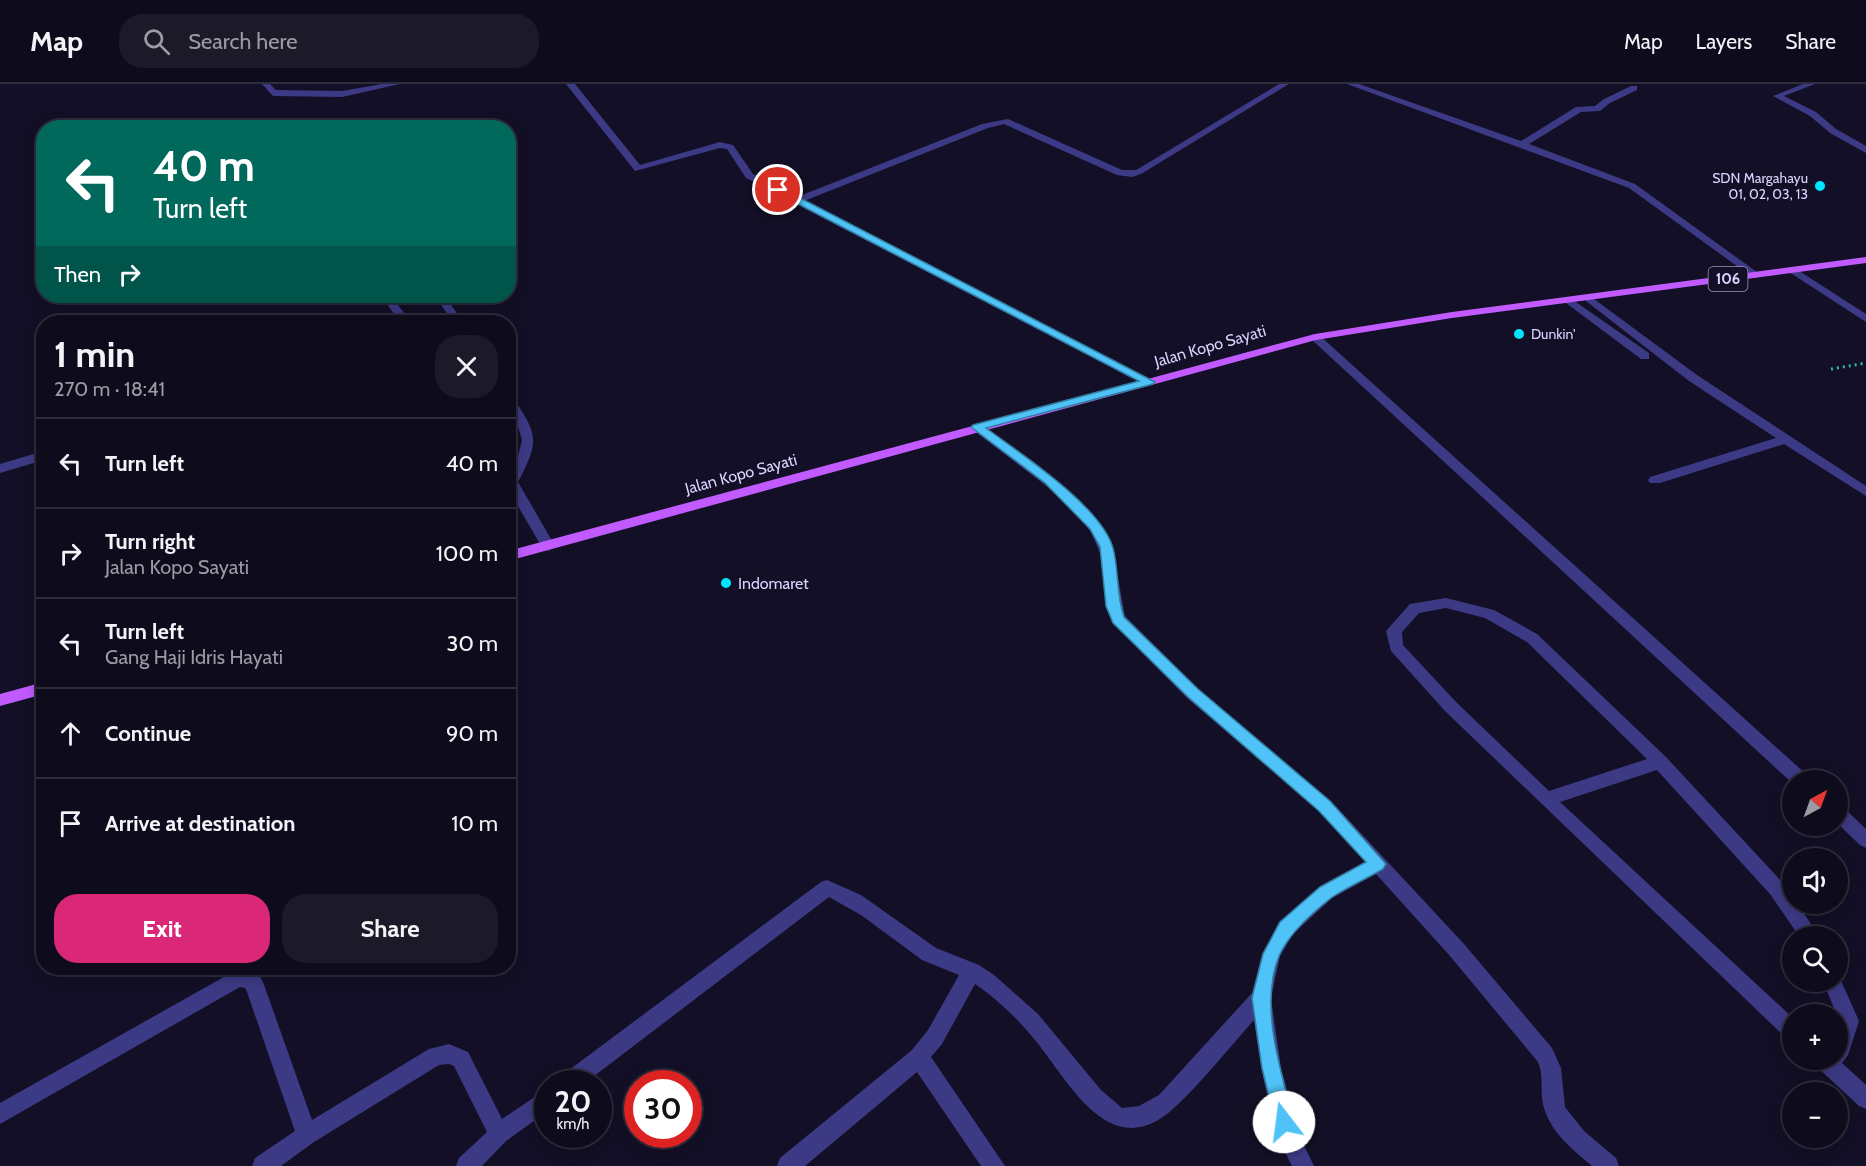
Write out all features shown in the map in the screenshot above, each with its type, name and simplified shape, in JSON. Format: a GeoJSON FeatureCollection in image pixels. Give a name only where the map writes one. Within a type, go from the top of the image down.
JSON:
{"type":"FeatureCollection","features":[{"type":"Feature","properties":{"kind":"main road","name":"Jalan Kopo Sayati"},"geometry":{"type":"LineString","coordinates":[[516,554],[1315,337],[1452,315],[1866,260]]}},
{"type":"Feature","properties":{"kind":"main road"},"geometry":{"type":"LineString","coordinates":[[0,700],[36,690]]}},
{"type":"Feature","properties":{"kind":"street"},"geometry":{"type":"LineString","coordinates":[[266,84],[273,93],[342,94],[396,84]]}},
{"type":"Feature","properties":{"kind":"street"},"geometry":{"type":"LineString","coordinates":[[570,84],[638,169],[726,145],[730,147],[749,176],[1149,382]]}},
{"type":"Feature","properties":{"kind":"street"},"geometry":{"type":"LineString","coordinates":[[797,200],[985,126],[1005,121],[1120,173],[1132,174],[1285,84]]}},
{"type":"Feature","properties":{"kind":"street"},"geometry":{"type":"LineString","coordinates":[[1352,84],[1522,144],[1632,186],[1756,275]]}},
{"type":"Feature","properties":{"kind":"street"},"geometry":{"type":"LineString","coordinates":[[1811,84],[1777,96],[1813,114],[1833,131],[1866,150]]}},
{"type":"Feature","properties":{"kind":"street"},"geometry":{"type":"LineString","coordinates":[[1522,144],[1579,109],[1597,109],[1612,98],[1634,88]]}},
{"type":"Feature","properties":{"kind":"street"},"geometry":{"type":"LineString","coordinates":[[1793,270],[1866,319]]}},
{"type":"Feature","properties":{"kind":"street"},"geometry":{"type":"LineString","coordinates":[[1590,298],[1693,378],[1866,492]]}},
{"type":"Feature","properties":{"kind":"street"},"geometry":{"type":"LineString","coordinates":[[1570,301],[1645,356]]}},
{"type":"Feature","properties":{"kind":"street"},"geometry":{"type":"LineString","coordinates":[[391,303],[401,315]]}},
{"type":"Feature","properties":{"kind":"street"},"geometry":{"type":"LineString","coordinates":[[1315,337],[1790,770]]}},
{"type":"Feature","properties":{"kind":"street"},"geometry":{"type":"LineString","coordinates":[[516,411],[528,429],[530,444],[516,468]]}},
{"type":"Feature","properties":{"kind":"street"},"geometry":{"type":"LineString","coordinates":[[977,427],[1049,480],[1095,527],[1106,547],[1113,606],[1118,619],[1193,693],[1325,806],[1457,950],[1545,1055],[1552,1068],[1554,1106],[1559,1120],[1608,1166]]}},
{"type":"Feature","properties":{"kind":"street"},"geometry":{"type":"LineString","coordinates":[[1655,480],[1787,439]]}},
{"type":"Feature","properties":{"kind":"street"},"geometry":{"type":"LineString","coordinates":[[0,470],[36,457]]}},
{"type":"Feature","properties":{"kind":"street"},"geometry":{"type":"LineString","coordinates":[[516,490],[548,546]]}},
{"type":"Feature","properties":{"kind":"street"},"geometry":{"type":"LineString","coordinates":[[1782,1021],[1451,707],[1395,647],[1394,631],[1414,608],[1446,603],[1489,614],[1532,638],[1660,762],[1776,888],[1803,926]]}},
{"type":"Feature","properties":{"kind":"street"},"geometry":{"type":"LineString","coordinates":[[1546,799],[1660,762]]}},
{"type":"Feature","properties":{"kind":"street"},"geometry":{"type":"LineString","coordinates":[[1848,823],[1866,840]]}},
{"type":"Feature","properties":{"kind":"street"},"geometry":{"type":"LineString","coordinates":[[1303,1166],[1290,1140],[1279,1104],[1261,998],[1271,954],[1286,928],[1326,892],[1378,864]]}},
{"type":"Feature","properties":{"kind":"street"},"geometry":{"type":"LineString","coordinates":[[585,1070],[827,888],[846,894],[931,955],[972,971],[1031,1021],[1094,1098],[1117,1117],[1135,1119],[1148,1114],[1166,1102],[1261,998]]}},
{"type":"Feature","properties":{"kind":"street"},"geometry":{"type":"LineString","coordinates":[[788,1166],[919,1057],[935,1037],[972,971]]}},
{"type":"Feature","properties":{"kind":"street"},"geometry":{"type":"LineString","coordinates":[[0,1114],[238,978],[251,979],[256,989],[307,1135]]}},
{"type":"Feature","properties":{"kind":"street"},"geometry":{"type":"LineString","coordinates":[[263,1166],[307,1135],[436,1056],[449,1054],[461,1059],[499,1134]]}},
{"type":"Feature","properties":{"kind":"street"},"geometry":{"type":"LineString","coordinates":[[919,1057],[994,1166]]}},
{"type":"Feature","properties":{"kind":"street"},"geometry":{"type":"LineString","coordinates":[[1841,1070],[1866,1099]]}},
{"type":"Feature","properties":{"kind":"street"},"geometry":{"type":"LineString","coordinates":[[467,1166],[499,1134],[534,1108]]}},
{"type":"Feature","properties":{"kind":"path"},"geometry":{"type":"LineString","coordinates":[[1831,369],[1866,363]]}},
{"type":"Feature","properties":{"kind":"place","name":"SDN Margahayu 01, 02, 03, 13"},"geometry":{"type":"Point","coordinates":[1820,186]}},
{"type":"Feature","properties":{"kind":"place","name":"Dunkin'"},"geometry":{"type":"Point","coordinates":[1519,334]}},
{"type":"Feature","properties":{"kind":"place","name":"Indomaret"},"geometry":{"type":"Point","coordinates":[726,583]}},
{"type":"Feature","properties":{"kind":"route"},"geometry":{"type":"LineString","coordinates":[[778,190],[1149,382],[977,427],[1049,480],[1095,527],[1106,547],[1113,606],[1118,619],[1193,693],[1325,806],[1378,864],[1326,892],[1286,928],[1271,954],[1261,998],[1271,1068],[1284,1122]]}}]}
